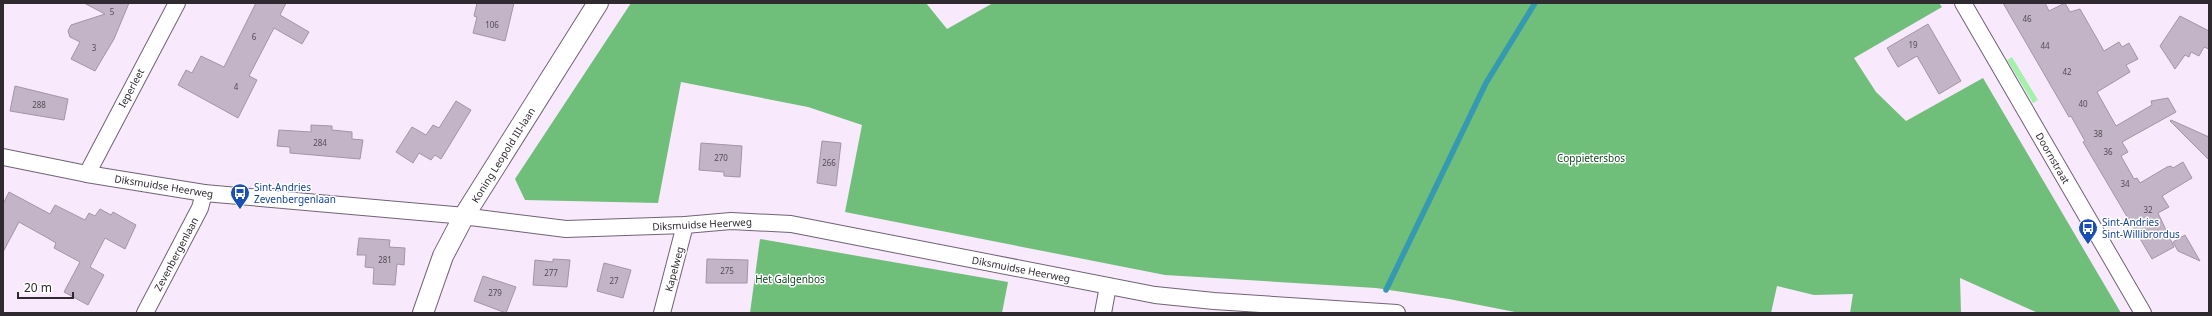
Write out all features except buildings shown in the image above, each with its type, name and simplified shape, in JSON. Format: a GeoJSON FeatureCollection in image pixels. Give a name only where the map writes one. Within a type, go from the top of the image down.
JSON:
{"type":"FeatureCollection","features":[{"type":"Feature","properties":{"kind":"street","name":"Ieperleet"},"geometry":{"type":"LineString","coordinates":[[87,174],[176,3]]}},
{"type":"Feature","properties":{"kind":"street","name":"Koning Leopold III-laan"},"geometry":{"type":"LineString","coordinates":[[423,313],[443,256],[464,216],[598,3]]}},
{"type":"Feature","properties":{"kind":"street","name":"Doornstraat"},"geometry":{"type":"LineString","coordinates":[[1963,3],[2143,313]]}},
{"type":"Feature","properties":{"kind":"street","name":"Diksmuidse Heerweg"},"geometry":{"type":"LineString","coordinates":[[3,157],[87,174],[204,193],[464,216],[566,228],[686,225],[739,221],[793,224],[1155,294],[1214,301],[1397,313]]}},
{"type":"Feature","properties":{"kind":"street","name":"Zevenbergenlaan"},"geometry":{"type":"LineString","coordinates":[[145,313],[200,208],[204,193]]}},
{"type":"Feature","properties":{"kind":"street","name":"Kapelweg"},"geometry":{"type":"LineString","coordinates":[[662,313],[686,225]]}},
{"type":"Feature","properties":{"kind":"street"},"geometry":{"type":"LineString","coordinates":[[1103,313],[1108,286]]}},
{"type":"Feature","properties":{"kind":"green space","name":"Coppietersbos"},"geometry":{"type":"Polygon","coordinates":[[[631,3],[926,3],[947,29],[993,3],[1939,3],[1942,7],[1854,58],[1876,92],[1906,121],[1983,78],[2121,313],[2038,313],[1960,278],[1961,313],[1850,313],[1853,294],[1814,295],[1777,286],[1771,313],[1520,313],[1449,299],[1376,288],[1165,275],[845,212],[862,125],[808,107],[681,82],[658,203],[525,200],[515,179],[631,3]]]}},
{"type":"Feature","properties":{"kind":"green space"},"geometry":{"type":"Polygon","coordinates":[[[2012,57],[2038,100],[2033,103],[2007,60],[2012,57]]]}},
{"type":"Feature","properties":{"kind":"green space","name":"Het Galgenbos"},"geometry":{"type":"Polygon","coordinates":[[[760,239],[1008,282],[1002,313],[750,313],[760,239]]]}},
{"type":"Feature","properties":{"kind":"waterway"},"geometry":{"type":"LineString","coordinates":[[1386,290],[1486,83],[1535,3]]}},
{"type":"Feature","properties":{"kind":"place","name":"Sint-Andries Zevenbergenlaan"},"geometry":{"type":"Point","coordinates":[240,210]}},
{"type":"Feature","properties":{"kind":"place","name":"Sint-Andries Sint-Willibrordus"},"geometry":{"type":"Point","coordinates":[2088,245]}}]}
